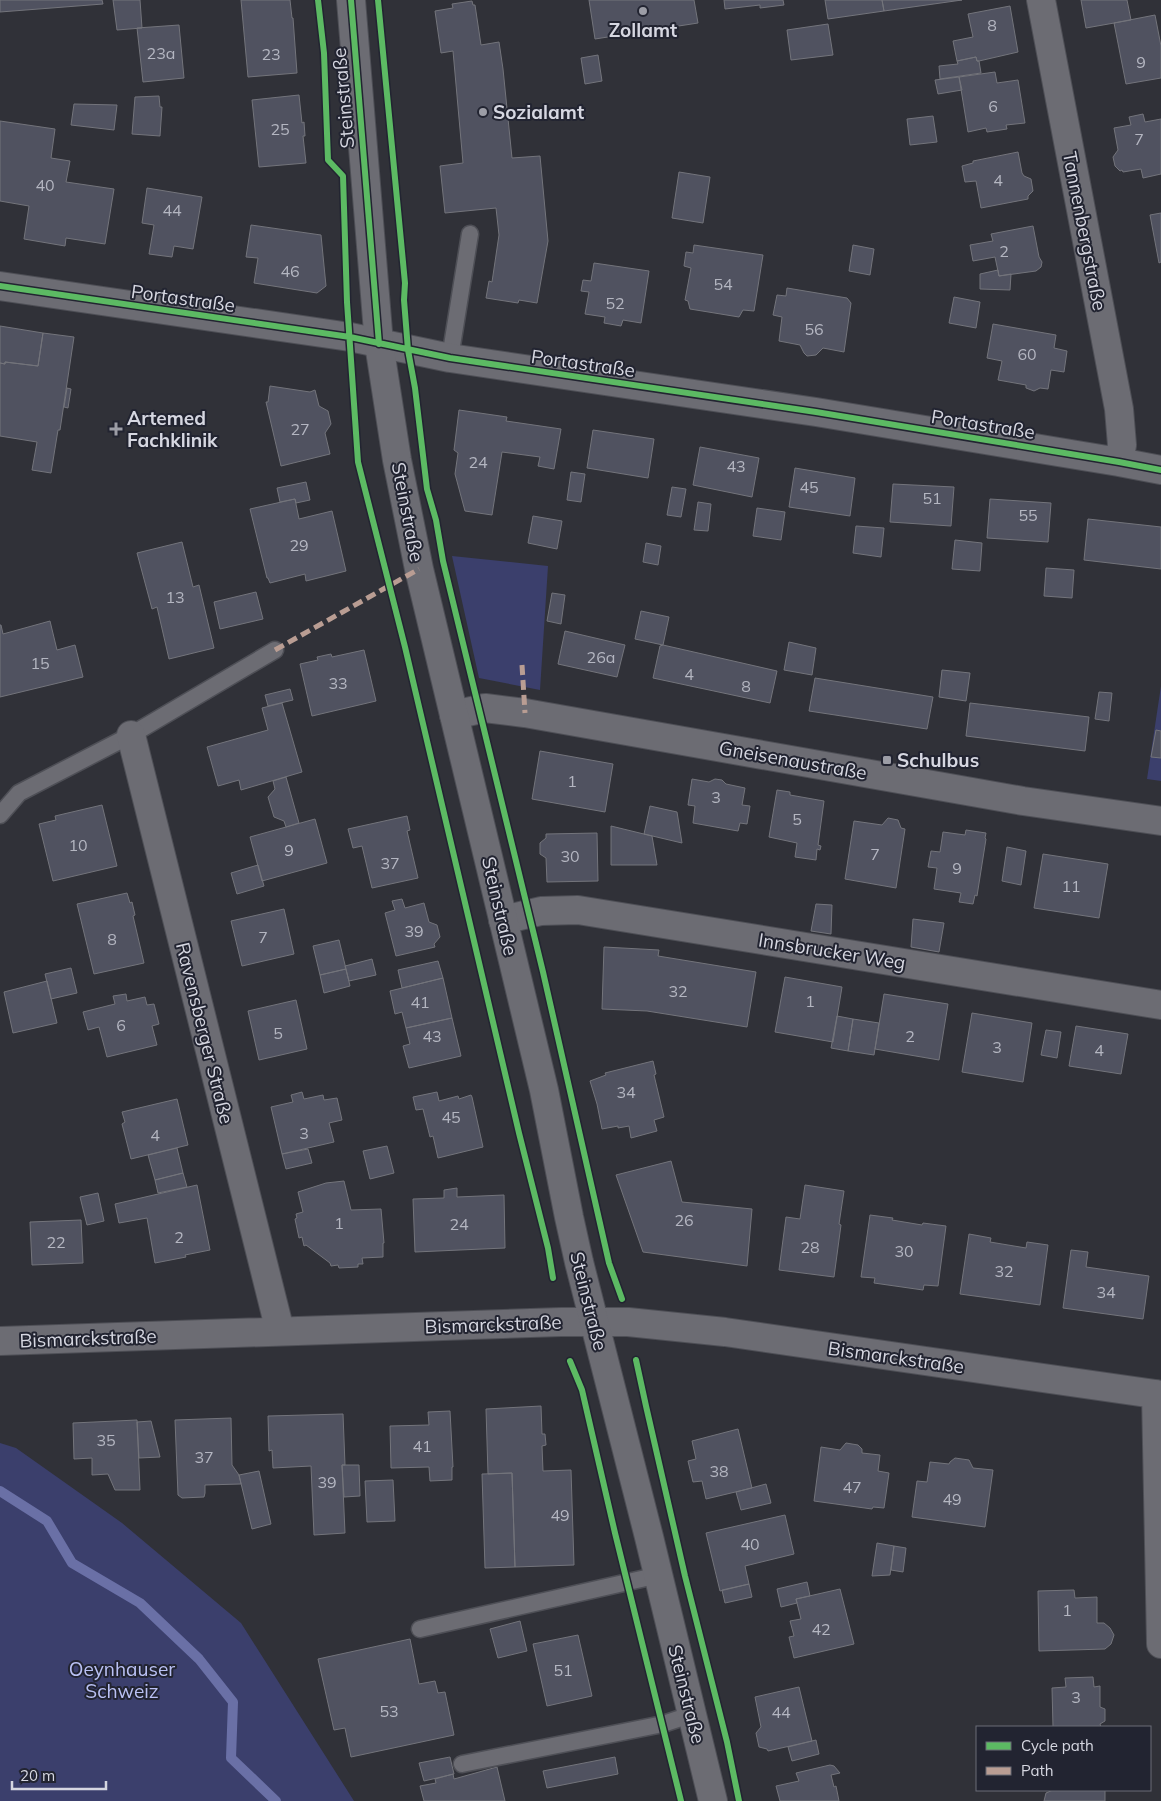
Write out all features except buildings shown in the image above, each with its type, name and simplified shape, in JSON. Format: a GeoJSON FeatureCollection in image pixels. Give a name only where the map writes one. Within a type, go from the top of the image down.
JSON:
{"type":"FeatureCollection","features":[{"type":"Feature","properties":{"kind":"street","name":"Steinstraße"},"geometry":{"type":"LineString","coordinates":[[351,0],[379,344],[397,460],[417,560],[544,1090],[568,1217],[659,1575],[713,1801]]}},
{"type":"Feature","properties":{"kind":"street","name":"Tannenbergstraße"},"geometry":{"type":"LineString","coordinates":[[1041,0],[1119,409],[1122,445],[1120,462]]}},
{"type":"Feature","properties":{"kind":"street","name":"Portastraße"},"geometry":{"type":"LineString","coordinates":[[0,286],[340,336],[450,358],[816,412],[1161,470]]}},
{"type":"Feature","properties":{"kind":"street","name":"Gneisenaustraße"},"geometry":{"type":"LineString","coordinates":[[454,715],[486,708],[525,713],[1022,801],[1161,821]]}},
{"type":"Feature","properties":{"kind":"street","name":"Ravensberger Straße"},"geometry":{"type":"LineString","coordinates":[[131,735],[280,1330]]}},
{"type":"Feature","properties":{"kind":"street","name":"Innsbrucker Weg"},"geometry":{"type":"LineString","coordinates":[[503,920],[541,911],[578,910],[1161,1005]]}},
{"type":"Feature","properties":{"kind":"street","name":"Bismarckstraße"},"geometry":{"type":"LineString","coordinates":[[0,1341],[280,1330],[628,1322],[725,1332],[1159,1395]]}},
{"type":"Feature","properties":{"kind":"street"},"geometry":{"type":"LineString","coordinates":[[1159,1395],[1161,1644]]}},
{"type":"Feature","properties":{"kind":"lane"},"geometry":{"type":"LineString","coordinates":[[450,358],[470,234]]}},
{"type":"Feature","properties":{"kind":"lane"},"geometry":{"type":"LineString","coordinates":[[0,815],[19,793],[131,735],[275,650]]}},
{"type":"Feature","properties":{"kind":"lane"},"geometry":{"type":"LineString","coordinates":[[420,1629],[659,1575]]}},
{"type":"Feature","properties":{"kind":"lane"},"geometry":{"type":"LineString","coordinates":[[462,1764],[663,1724],[692,1714]]}},
{"type":"Feature","properties":{"kind":"green space"},"geometry":{"type":"Polygon","coordinates":[[[452,556],[548,566],[540,690],[479,678],[452,556]]]}},
{"type":"Feature","properties":{"kind":"green space"},"geometry":{"type":"Polygon","coordinates":[[[1161,686],[1161,781],[1147,779],[1161,686]]]}},
{"type":"Feature","properties":{"kind":"green space","name":"Oeynhauser Schweiz"},"geometry":{"type":"Polygon","coordinates":[[[0,1443],[16,1448],[122,1523],[241,1623],[354,1801],[0,1801],[0,1443]]]}},
{"type":"Feature","properties":{"kind":"waterway"},"geometry":{"type":"LineString","coordinates":[[0,1491],[47,1521],[72,1563],[140,1603],[199,1659],[233,1702],[231,1758],[276,1801]]}},
{"type":"Feature","properties":{"kind":"marked path"},"geometry":{"type":"LineString","coordinates":[[275,650],[419,569]]}},
{"type":"Feature","properties":{"kind":"marked path"},"geometry":{"type":"LineString","coordinates":[[522,665],[525,713]]}},
{"type":"Feature","properties":{"kind":"cycle path"},"geometry":{"type":"LineString","coordinates":[[318,0],[324,53],[328,160],[343,176],[347,302],[358,462],[405,647],[519,1133],[548,1248],[553,1278]]}},
{"type":"Feature","properties":{"kind":"cycle path"},"geometry":{"type":"LineString","coordinates":[[351,0],[379,344]]}},
{"type":"Feature","properties":{"kind":"cycle path"},"geometry":{"type":"LineString","coordinates":[[378,0],[405,283],[404,300],[408,350],[415,388],[427,489],[436,520],[443,561],[543,972],[609,1263],[622,1299]]}},
{"type":"Feature","properties":{"kind":"cycle path"},"geometry":{"type":"LineString","coordinates":[[0,286],[350,337],[450,358],[816,412],[1161,470]]}},
{"type":"Feature","properties":{"kind":"cycle path"},"geometry":{"type":"LineString","coordinates":[[636,1360],[685,1576],[727,1742],[739,1801]]}},
{"type":"Feature","properties":{"kind":"cycle path"},"geometry":{"type":"LineString","coordinates":[[570,1361],[582,1390],[681,1801]]}},
{"type":"Feature","properties":{"kind":"place","name":"Zollamt"},"geometry":{"type":"Point","coordinates":[643,11]}},
{"type":"Feature","properties":{"kind":"place","name":"Sozialamt"},"geometry":{"type":"Point","coordinates":[483,112]}},
{"type":"Feature","properties":{"kind":"place","name":"Artemed Fachklinik"},"geometry":{"type":"Point","coordinates":[116,429]}},
{"type":"Feature","properties":{"kind":"place","name":"Schulbus"},"geometry":{"type":"Point","coordinates":[887,760]}}]}
